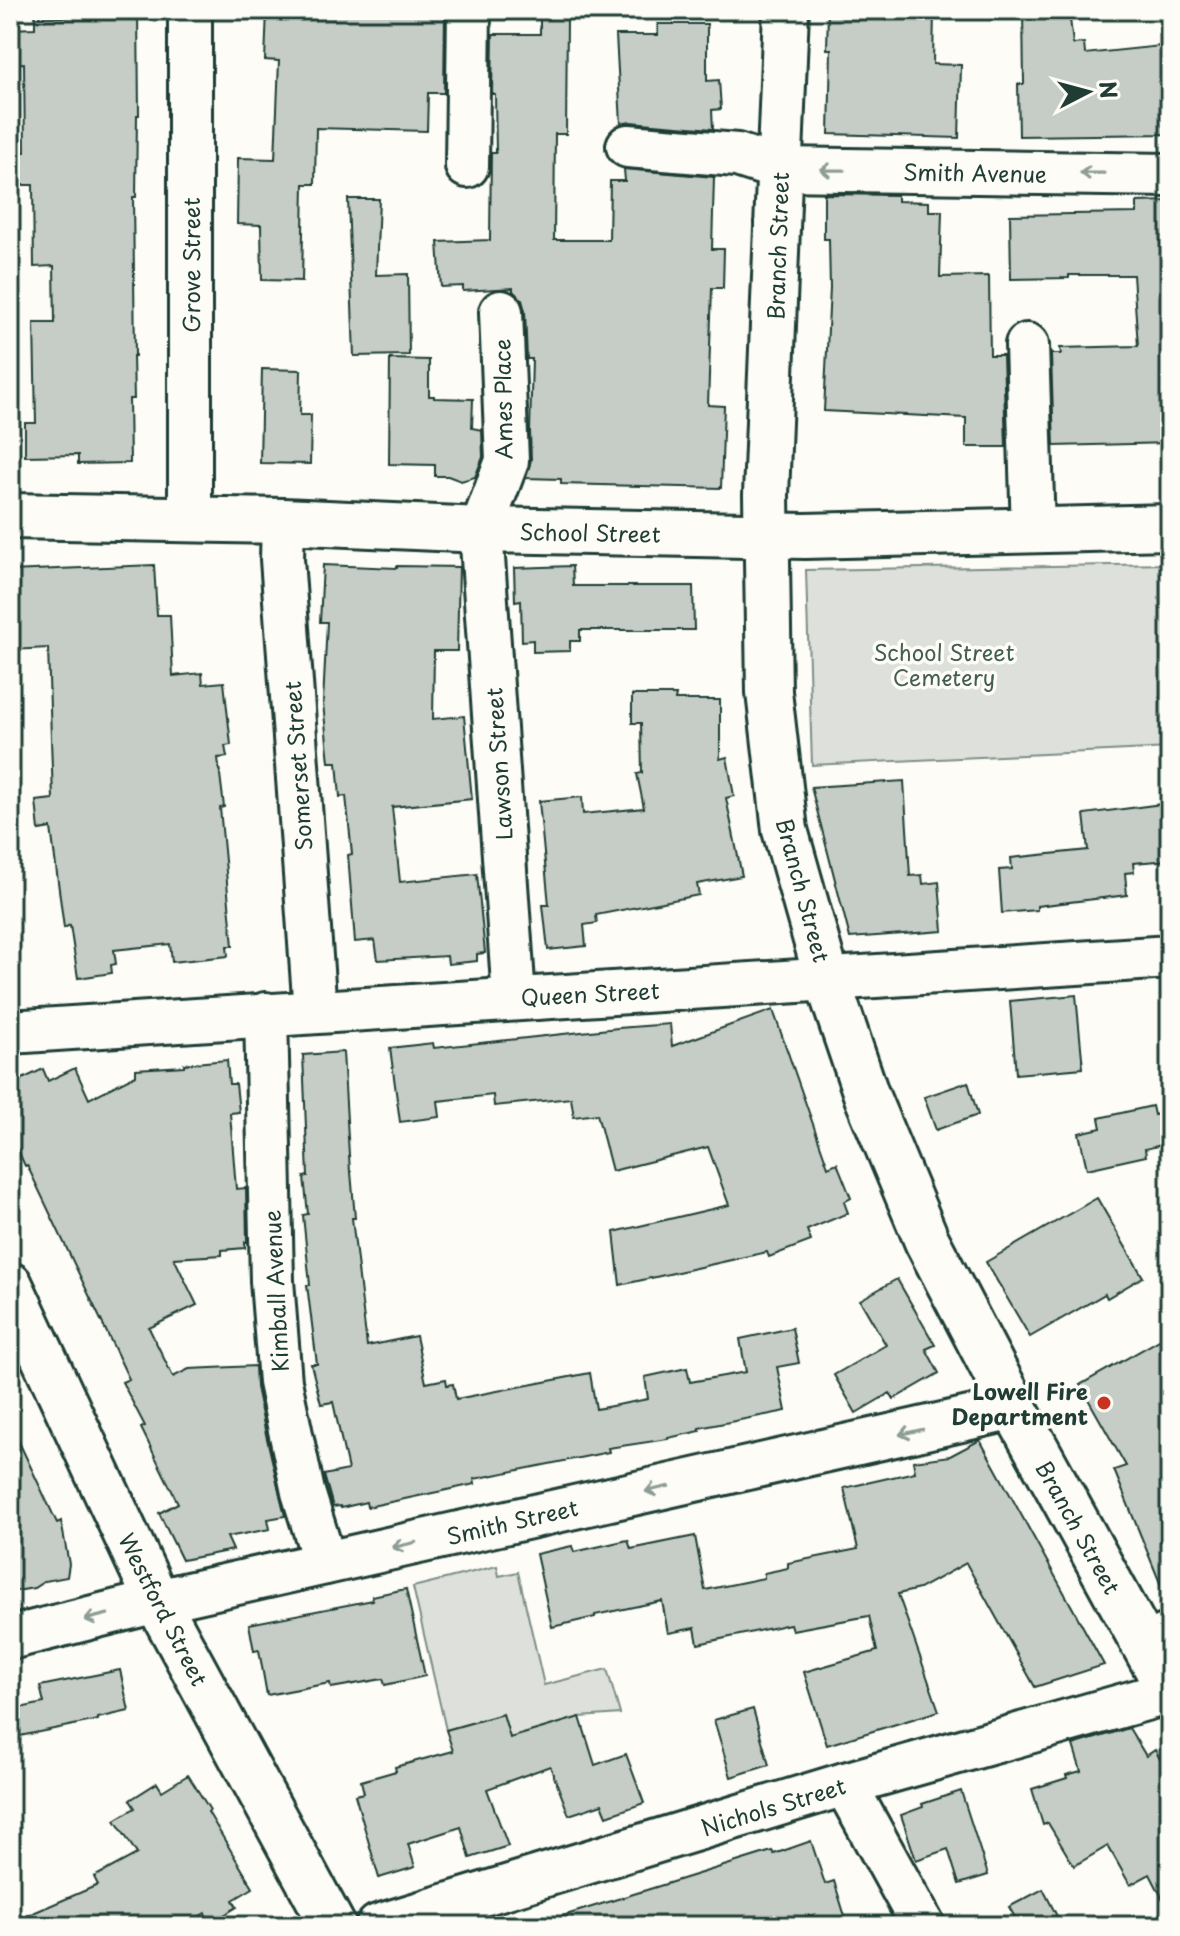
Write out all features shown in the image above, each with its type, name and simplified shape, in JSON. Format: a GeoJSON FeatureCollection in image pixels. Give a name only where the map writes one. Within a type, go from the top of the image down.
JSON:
{"type":"FeatureCollection","features":[{"type":"Feature","properties":{"kind":"main road","name":"Branch Street"},"geometry":{"type":"LineString","coordinates":[[786,10],[766,495],[769,692],[785,830],[827,979],[867,1097],[927,1241],[1014,1408],[1157,1639],[1170,1692]]}},
{"type":"Feature","properties":{"kind":"main road","name":"School Street"},"geometry":{"type":"LineString","coordinates":[[10,516],[766,535],[1170,527]]}},
{"type":"Feature","properties":{"kind":"main road","name":"Westford Street"},"geometry":{"type":"LineString","coordinates":[[10,1285],[157,1601],[333,1926]]}},
{"type":"Feature","properties":{"kind":"street","name":"Grove Street"},"geometry":{"type":"LineString","coordinates":[[190,10],[190,519]]}},
{"type":"Feature","properties":{"kind":"street"},"geometry":{"type":"LineString","coordinates":[[467,166],[469,10]]}},
{"type":"Feature","properties":{"kind":"street","name":"Smith Avenue"},"geometry":{"type":"LineString","coordinates":[[628,146],[737,155],[780,169],[1170,175]]}},
{"type":"Feature","properties":{"kind":"street","name":"Ames Place"},"geometry":{"type":"LineString","coordinates":[[481,530],[507,461],[501,312]]}},
{"type":"Feature","properties":{"kind":"street"},"geometry":{"type":"LineString","coordinates":[[1027,345],[1033,530]]}},
{"type":"Feature","properties":{"kind":"street","name":"Somerset Street"},"geometry":{"type":"LineString","coordinates":[[283,521],[282,559],[315,1011]]}},
{"type":"Feature","properties":{"kind":"street","name":"Lawson Street"},"geometry":{"type":"LineString","coordinates":[[481,530],[514,998]]}},
{"type":"Feature","properties":{"kind":"street","name":"Queen Street"},"geometry":{"type":"LineString","coordinates":[[10,1032],[1170,957]]}},
{"type":"Feature","properties":{"kind":"street","name":"Kimball Avenue"},"geometry":{"type":"LineString","coordinates":[[266,1014],[272,1281],[280,1382],[303,1492],[325,1563]]}},
{"type":"Feature","properties":{"kind":"street","name":"Smith Street"},"geometry":{"type":"LineString","coordinates":[[10,1638],[157,1601],[1014,1408]]}},
{"type":"Feature","properties":{"kind":"street","name":"Nichols Street"},"geometry":{"type":"LineString","coordinates":[[378,1926],[845,1784],[1170,1692]]}},
{"type":"Feature","properties":{"kind":"street"},"geometry":{"type":"LineString","coordinates":[[845,1784],[923,1926]]}},
{"type":"Feature","properties":{"kind":"green space","name":"School Street Cemetery"},"geometry":{"type":"Polygon","coordinates":[[[1170,564],[1170,748],[812,765],[806,570],[1170,564]]]}},
{"type":"Feature","properties":{"kind":"green space"},"geometry":{"type":"Polygon","coordinates":[[[497,1566],[499,1576],[518,1572],[544,1685],[607,1669],[620,1714],[580,1717],[510,1738],[503,1714],[446,1730],[413,1587],[497,1566]]]}},
{"type":"Feature","properties":{"kind":"building"},"geometry":{"type":"Polygon","coordinates":[[[84,10],[138,10],[139,115],[136,197],[133,197],[135,356],[134,399],[129,399],[130,463],[78,464],[78,455],[25,456],[25,423],[36,423],[34,323],[55,323],[54,266],[34,267],[33,185],[18,185],[18,152],[25,152],[24,63],[10,64],[10,29],[35,28],[35,17],[84,17],[84,10]]]}},
{"type":"Feature","properties":{"kind":"building"},"geometry":{"type":"Polygon","coordinates":[[[267,10],[445,10],[444,93],[428,93],[427,131],[316,128],[315,184],[304,184],[302,281],[262,280],[261,225],[237,224],[238,158],[275,159],[279,61],[265,60],[267,10]]]}},
{"type":"Feature","properties":{"kind":"building"},"geometry":{"type":"Polygon","coordinates":[[[828,10],[934,10],[933,64],[961,65],[959,138],[829,134],[831,49],[827,49],[828,10]]]}},
{"type":"Feature","properties":{"kind":"building"},"geometry":{"type":"Polygon","coordinates":[[[1023,10],[1069,10],[1073,44],[1084,43],[1085,54],[1170,45],[1170,134],[1019,136],[1018,84],[1024,84],[1023,10]]]}},
{"type":"Feature","properties":{"kind":"building"},"geometry":{"type":"Polygon","coordinates":[[[540,16],[567,17],[566,134],[555,134],[554,240],[609,240],[610,181],[625,181],[624,169],[714,177],[712,249],[724,249],[723,288],[712,288],[708,405],[724,406],[721,488],[561,484],[561,479],[526,478],[531,460],[532,359],[527,359],[522,300],[513,288],[463,291],[463,286],[441,287],[438,242],[490,240],[491,153],[496,153],[495,94],[492,94],[493,34],[540,34],[540,16]]]}},
{"type":"Feature","properties":{"kind":"building"},"geometry":{"type":"Polygon","coordinates":[[[658,24],[707,24],[707,81],[719,80],[721,109],[712,110],[713,129],[630,122],[621,124],[616,35],[658,35],[658,24]]]}},
{"type":"Feature","properties":{"kind":"building"},"geometry":{"type":"Polygon","coordinates":[[[824,194],[897,195],[897,201],[929,202],[929,211],[942,211],[940,277],[989,276],[990,355],[1003,355],[1006,447],[966,447],[966,418],[824,411],[830,288],[829,239],[824,239],[824,194]]]}},
{"type":"Feature","properties":{"kind":"building"},"geometry":{"type":"Polygon","coordinates":[[[348,199],[379,199],[376,275],[408,274],[409,355],[354,356],[348,199]]]}},
{"type":"Feature","properties":{"kind":"building"},"geometry":{"type":"Polygon","coordinates":[[[1170,201],[1170,443],[1054,446],[1051,354],[1061,354],[1060,348],[1138,346],[1133,275],[1011,279],[1010,215],[1137,213],[1137,202],[1170,201]]]}},
{"type":"Feature","properties":{"kind":"building"},"geometry":{"type":"Polygon","coordinates":[[[390,359],[429,360],[429,396],[473,399],[472,428],[482,430],[483,457],[475,477],[461,481],[448,476],[435,476],[435,465],[389,464],[390,359]]]}},
{"type":"Feature","properties":{"kind":"building"},"geometry":{"type":"Polygon","coordinates":[[[262,369],[301,370],[300,415],[311,415],[310,464],[260,463],[262,369]]]}},
{"type":"Feature","properties":{"kind":"building"},"geometry":{"type":"Polygon","coordinates":[[[154,565],[157,615],[170,615],[173,676],[202,673],[203,684],[224,682],[231,745],[225,746],[227,757],[218,758],[233,946],[227,946],[228,956],[172,962],[170,944],[114,950],[116,964],[111,965],[112,973],[78,978],[70,925],[64,928],[51,828],[39,830],[36,801],[53,799],[48,648],[12,650],[10,571],[154,565]]]}},
{"type":"Feature","properties":{"kind":"building"},"geometry":{"type":"Polygon","coordinates":[[[323,565],[459,567],[457,651],[434,651],[433,719],[464,716],[472,799],[392,807],[400,882],[477,874],[485,953],[477,954],[477,961],[448,964],[447,956],[378,960],[375,940],[355,942],[348,855],[352,854],[346,796],[340,797],[337,762],[329,762],[323,703],[327,622],[320,622],[323,565]]]}},
{"type":"Feature","properties":{"kind":"building"},"geometry":{"type":"Polygon","coordinates":[[[572,566],[573,586],[693,586],[694,630],[580,630],[580,641],[570,641],[570,651],[533,652],[533,640],[522,641],[521,600],[515,601],[514,568],[572,566]]]}},
{"type":"Feature","properties":{"kind":"building"},"geometry":{"type":"Polygon","coordinates":[[[632,695],[676,695],[675,700],[720,700],[720,759],[727,757],[734,796],[726,798],[742,876],[697,884],[699,895],[596,915],[597,923],[584,925],[586,946],[548,950],[543,905],[549,905],[539,801],[582,797],[583,814],[644,808],[637,774],[642,773],[641,723],[632,723],[632,695]]]}},
{"type":"Feature","properties":{"kind":"building"},"geometry":{"type":"Polygon","coordinates":[[[904,781],[910,876],[922,875],[923,884],[939,882],[943,931],[850,938],[811,787],[904,781]]]}},
{"type":"Feature","properties":{"kind":"building"},"geometry":{"type":"Polygon","coordinates":[[[1170,803],[1170,860],[1133,863],[1134,872],[1125,873],[1127,895],[1002,913],[999,870],[1012,869],[1011,858],[1088,850],[1084,814],[1170,803]]]}},
{"type":"Feature","properties":{"kind":"building"},"geometry":{"type":"Polygon","coordinates":[[[1076,995],[1083,1068],[1016,1074],[1010,1001],[1076,995]]]}},
{"type":"Feature","properties":{"kind":"building"},"geometry":{"type":"Polygon","coordinates":[[[773,1010],[828,1167],[837,1163],[851,1198],[844,1202],[848,1213],[807,1230],[811,1241],[769,1257],[767,1252],[620,1285],[614,1232],[729,1205],[708,1147],[612,1171],[597,1114],[574,1117],[571,1098],[494,1106],[493,1095],[438,1101],[440,1117],[400,1122],[390,1048],[433,1043],[434,1048],[670,1024],[672,1046],[773,1010]]]}},
{"type":"Feature","properties":{"kind":"building"},"geometry":{"type":"Polygon","coordinates":[[[343,1052],[355,1218],[352,1218],[367,1346],[416,1336],[426,1383],[446,1379],[447,1385],[453,1384],[456,1399],[590,1373],[596,1409],[648,1399],[645,1377],[687,1368],[690,1382],[746,1372],[740,1339],[792,1328],[799,1363],[777,1367],[786,1411],[699,1428],[700,1431],[668,1439],[608,1448],[609,1452],[474,1479],[475,1484],[367,1507],[366,1502],[333,1507],[324,1475],[348,1470],[333,1402],[321,1404],[311,1364],[317,1364],[307,1285],[310,1285],[303,1215],[308,1214],[304,1177],[308,1176],[303,1055],[343,1052]]]}},
{"type":"Feature","properties":{"kind":"building"},"geometry":{"type":"Polygon","coordinates":[[[227,1060],[229,1084],[236,1084],[239,1112],[230,1113],[236,1189],[246,1188],[247,1242],[245,1248],[222,1250],[222,1255],[174,1258],[197,1305],[149,1328],[173,1377],[189,1369],[255,1366],[256,1387],[285,1516],[268,1519],[270,1529],[227,1537],[233,1550],[182,1560],[159,1513],[178,1503],[122,1382],[129,1379],[10,1133],[10,1085],[43,1069],[48,1081],[75,1068],[89,1099],[136,1075],[136,1069],[227,1060]]]}},
{"type":"Feature","properties":{"kind":"building"},"geometry":{"type":"Polygon","coordinates":[[[968,1082],[978,1115],[936,1130],[924,1097],[968,1082]]]}},
{"type":"Feature","properties":{"kind":"building"},"geometry":{"type":"Polygon","coordinates":[[[1152,1106],[1154,1115],[1159,1114],[1166,1144],[1145,1149],[1146,1156],[1087,1169],[1079,1133],[1101,1128],[1099,1118],[1152,1106]]]}},
{"type":"Feature","properties":{"kind":"building"},"geometry":{"type":"Polygon","coordinates":[[[1097,1198],[1143,1277],[1107,1298],[1105,1294],[1030,1337],[986,1262],[1097,1198]]]}},
{"type":"Feature","properties":{"kind":"building"},"geometry":{"type":"Polygon","coordinates":[[[897,1279],[935,1345],[926,1349],[939,1373],[894,1399],[890,1393],[856,1413],[834,1375],[886,1345],[860,1300],[897,1279]]]}},
{"type":"Feature","properties":{"kind":"building"},"geometry":{"type":"Polygon","coordinates":[[[1170,1334],[1169,1605],[1114,1470],[1126,1466],[1080,1385],[1170,1334]]]}},
{"type":"Feature","properties":{"kind":"building"},"geometry":{"type":"Polygon","coordinates":[[[10,1423],[57,1523],[61,1521],[69,1564],[67,1577],[10,1592],[10,1423]]]}},
{"type":"Feature","properties":{"kind":"building"},"geometry":{"type":"Polygon","coordinates":[[[980,1440],[1104,1665],[1035,1687],[966,1563],[919,1589],[898,1594],[939,1711],[827,1745],[804,1672],[877,1651],[869,1616],[792,1630],[790,1624],[698,1644],[695,1628],[668,1633],[662,1601],[552,1627],[536,1554],[572,1546],[574,1552],[628,1540],[631,1549],[695,1536],[705,1590],[764,1578],[764,1573],[788,1568],[788,1563],[858,1549],[844,1488],[915,1472],[913,1461],[950,1456],[980,1440]]]}},
{"type":"Feature","properties":{"kind":"building"},"geometry":{"type":"Polygon","coordinates":[[[406,1589],[425,1676],[385,1685],[383,1679],[331,1688],[330,1683],[267,1695],[259,1650],[254,1651],[249,1624],[373,1600],[372,1596],[406,1589]]]}},
{"type":"Feature","properties":{"kind":"building"},"geometry":{"type":"Polygon","coordinates":[[[120,1670],[129,1711],[10,1738],[10,1710],[44,1703],[40,1686],[120,1670]]]}},
{"type":"Feature","properties":{"kind":"building"},"geometry":{"type":"Polygon","coordinates":[[[753,1709],[769,1765],[731,1777],[714,1720],[753,1709]]]}},
{"type":"Feature","properties":{"kind":"building"},"geometry":{"type":"Polygon","coordinates":[[[503,1714],[510,1738],[580,1717],[595,1765],[626,1754],[644,1803],[607,1816],[602,1804],[569,1815],[550,1766],[487,1789],[508,1846],[470,1858],[461,1827],[408,1844],[415,1867],[379,1878],[355,1795],[364,1793],[361,1781],[396,1771],[395,1767],[453,1751],[446,1730],[503,1714]]]}},
{"type":"Feature","properties":{"kind":"building"},"geometry":{"type":"Polygon","coordinates":[[[1129,1728],[1146,1756],[1155,1750],[1170,1777],[1170,1913],[1150,1874],[1130,1885],[1108,1846],[1074,1866],[1048,1823],[1043,1825],[1032,1789],[1081,1771],[1073,1745],[1129,1728]]]}},
{"type":"Feature","properties":{"kind":"building"},"geometry":{"type":"Polygon","coordinates":[[[188,1775],[253,1888],[233,1900],[237,1907],[211,1923],[205,1913],[183,1926],[10,1926],[10,1923],[98,1885],[94,1877],[137,1854],[115,1820],[135,1808],[130,1800],[157,1783],[162,1791],[188,1775]]]}},
{"type":"Feature","properties":{"kind":"building"},"geometry":{"type":"Polygon","coordinates":[[[961,1791],[988,1875],[959,1884],[948,1849],[916,1860],[901,1815],[923,1807],[922,1804],[961,1791]]]}},
{"type":"Feature","properties":{"kind":"building"},"geometry":{"type":"Polygon","coordinates":[[[811,1841],[825,1884],[834,1881],[848,1926],[817,1926],[812,1915],[777,1926],[551,1926],[550,1920],[811,1841]]]}},
{"type":"Feature","properties":{"kind":"building"},"geometry":{"type":"Polygon","coordinates":[[[1043,1889],[1062,1926],[1020,1926],[1009,1907],[1043,1889]]]}},
{"type":"Feature","properties":{"kind":"place","name":"Lowell Fire Department"},"geometry":{"type":"Point","coordinates":[1104,1403]}}]}
